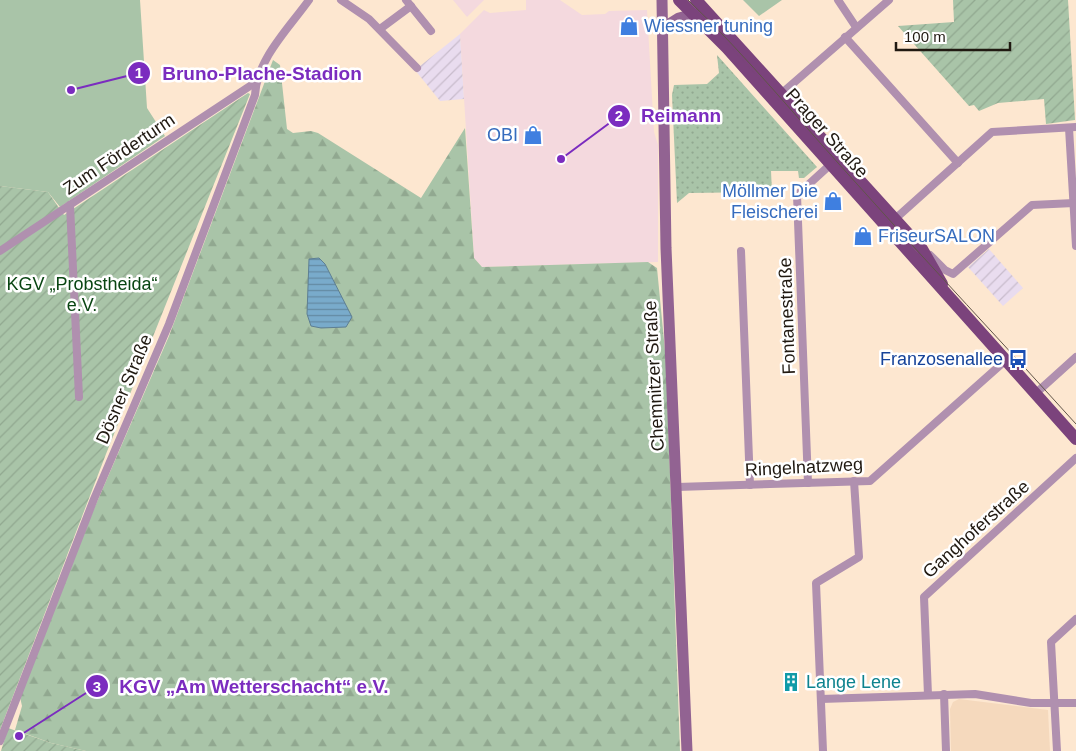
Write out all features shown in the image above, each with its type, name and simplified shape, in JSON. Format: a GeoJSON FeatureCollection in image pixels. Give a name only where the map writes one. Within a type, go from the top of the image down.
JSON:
{"type":"FeatureCollection","features":[{"type":"Feature","properties":{"kind":"main road","name":"Chemnitzer Straße"},"geometry":{"type":"LineString","coordinates":[[662,0],[665,232],[687,751]]}},
{"type":"Feature","properties":{"kind":"main road","name":"Prager Straße"},"geometry":{"type":"LineString","coordinates":[[679,0],[694,14],[946,291],[1076,439]]}},
{"type":"Feature","properties":{"kind":"main road","name":"Prager Straße"},"geometry":{"type":"LineString","coordinates":[[696,0],[782,92],[922,249],[937,272],[946,291]]}},
{"type":"Feature","properties":{"kind":"main road"},"geometry":{"type":"LineString","coordinates":[[663,28],[679,18],[694,14]]}},
{"type":"Feature","properties":{"kind":"street","name":"Dösner Straße"},"geometry":{"type":"LineString","coordinates":[[0,741],[94,499],[169,324],[255,95],[256,82],[272,50],[309,0]]}},
{"type":"Feature","properties":{"kind":"street"},"geometry":{"type":"LineString","coordinates":[[341,0],[380,29],[385,38],[417,68]]}},
{"type":"Feature","properties":{"kind":"street"},"geometry":{"type":"LineString","coordinates":[[838,0],[856,27]]}},
{"type":"Feature","properties":{"kind":"street"},"geometry":{"type":"LineString","coordinates":[[782,92],[889,0]]}},
{"type":"Feature","properties":{"kind":"street"},"geometry":{"type":"LineString","coordinates":[[380,29],[409,3],[431,31]]}},
{"type":"Feature","properties":{"kind":"street"},"geometry":{"type":"LineString","coordinates":[[844,37],[958,163]]}},
{"type":"Feature","properties":{"kind":"street","name":"Zum Förderturm"},"geometry":{"type":"LineString","coordinates":[[0,251],[256,82]]}},
{"type":"Feature","properties":{"kind":"street"},"geometry":{"type":"LineString","coordinates":[[895,219],[992,132],[1073,128],[1076,246]]}},
{"type":"Feature","properties":{"kind":"street","name":"Fontanestraße"},"geometry":{"type":"LineString","coordinates":[[808,483],[797,195],[831,164]]}},
{"type":"Feature","properties":{"kind":"street"},"geometry":{"type":"LineString","coordinates":[[922,249],[945,270],[953,274],[1032,205],[1074,203]]}},
{"type":"Feature","properties":{"kind":"street"},"geometry":{"type":"LineString","coordinates":[[70,205],[79,397]]}},
{"type":"Feature","properties":{"kind":"street"},"geometry":{"type":"LineString","coordinates":[[741,251],[750,485]]}},
{"type":"Feature","properties":{"kind":"street"},"geometry":{"type":"LineString","coordinates":[[1035,394],[1076,357]]}},
{"type":"Feature","properties":{"kind":"street","name":"Ringelnatzweg"},"geometry":{"type":"LineString","coordinates":[[677,487],[870,481],[1006,360]]}},
{"type":"Feature","properties":{"kind":"street","name":"Ganghoferstraße"},"geometry":{"type":"LineString","coordinates":[[928,695],[924,596],[1076,458]]}},
{"type":"Feature","properties":{"kind":"street"},"geometry":{"type":"LineString","coordinates":[[823,751],[816,582],[858,557],[854,481]]}},
{"type":"Feature","properties":{"kind":"street"},"geometry":{"type":"LineString","coordinates":[[1056,751],[1051,642],[1076,620]]}},
{"type":"Feature","properties":{"kind":"street"},"geometry":{"type":"LineString","coordinates":[[944,694],[946,751]]}},
{"type":"Feature","properties":{"kind":"street"},"geometry":{"type":"LineString","coordinates":[[821,699],[975,694],[1031,703],[1076,703]]}},
{"type":"Feature","properties":{"kind":"shaded area"},"geometry":{"type":"Polygon","coordinates":[[[453,0],[484,0],[467,17],[453,0]]]}},
{"type":"Feature","properties":{"kind":"shaded area"},"geometry":{"type":"Polygon","coordinates":[[[526,0],[560,0],[582,15],[605,14],[609,11],[647,10],[654,132],[658,145],[658,262],[482,267],[474,258],[460,34],[484,10],[490,13],[526,10],[526,0]]]}},
{"type":"Feature","properties":{"kind":"shaded area"},"geometry":{"type":"Polygon","coordinates":[[[460,34],[464,99],[440,101],[415,70],[460,34]]]}},
{"type":"Feature","properties":{"kind":"shaded area"},"geometry":{"type":"Polygon","coordinates":[[[989,249],[1023,288],[1003,306],[968,267],[989,249]]]}},
{"type":"Feature","properties":{"kind":"shaded area"},"geometry":{"type":"Polygon","coordinates":[[[959,699],[1048,710],[1050,751],[951,751],[950,709],[953,702],[959,699]]]}},
{"type":"Feature","properties":{"kind":"green space"},"geometry":{"type":"Polygon","coordinates":[[[0,0],[140,0],[147,108],[165,136],[60,207],[48,192],[0,186],[0,0]]]}},
{"type":"Feature","properties":{"kind":"green space"},"geometry":{"type":"Polygon","coordinates":[[[743,0],[782,0],[759,16],[743,0]]]}},
{"type":"Feature","properties":{"kind":"green space"},"geometry":{"type":"Polygon","coordinates":[[[953,0],[1068,0],[1075,120],[1046,124],[1044,99],[998,103],[979,111],[974,105],[969,106],[898,26],[954,22],[953,0]]]}},
{"type":"Feature","properties":{"kind":"green space"},"geometry":{"type":"Polygon","coordinates":[[[717,55],[817,167],[804,178],[799,178],[798,171],[771,171],[772,192],[689,193],[677,203],[672,95],[674,85],[707,84],[719,73],[717,55]]]}},
{"type":"Feature","properties":{"kind":"green space"},"geometry":{"type":"Polygon","coordinates":[[[273,60],[280,65],[287,129],[293,133],[311,131],[318,133],[421,198],[465,128],[474,258],[482,267],[648,262],[657,268],[666,361],[680,751],[86,751],[51,743],[15,730],[22,706],[20,697],[90,518],[169,336],[273,60]]]}},
{"type":"Feature","properties":{"kind":"green space","name":"KGV „Probstheida“ e.V."},"geometry":{"type":"Polygon","coordinates":[[[248,93],[250,94],[106,454],[0,730],[0,186],[48,192],[64,215],[248,93]]]}},
{"type":"Feature","properties":{"kind":"green space"},"geometry":{"type":"Polygon","coordinates":[[[8,728],[51,743],[86,751],[1,751],[8,728]]]}},
{"type":"Feature","properties":{"kind":"water"},"geometry":{"type":"Polygon","coordinates":[[[319,258],[325,264],[352,317],[346,327],[321,328],[311,326],[307,314],[309,259],[319,258]]]}},
{"type":"Feature","properties":{"kind":"tram line"},"geometry":{"type":"LineString","coordinates":[[688,0],[753,67],[1076,424]]}},
{"type":"Feature","properties":{"kind":"place","name":"Wiessner tuning"},"geometry":{"type":"Point","coordinates":[629,26]}},
{"type":"Feature","properties":{"kind":"place","name":"Bruno-Plache-Stadion"},"geometry":{"type":"Point","coordinates":[71,90]}},
{"type":"Feature","properties":{"kind":"place","name":"OBI"},"geometry":{"type":"Point","coordinates":[533,135]}},
{"type":"Feature","properties":{"kind":"place","name":"Reimann"},"geometry":{"type":"Point","coordinates":[561,159]}},
{"type":"Feature","properties":{"kind":"place","name":"Möllmer Die Fleischerei"},"geometry":{"type":"Point","coordinates":[833,201]}},
{"type":"Feature","properties":{"kind":"place","name":"FriseurSALON"},"geometry":{"type":"Point","coordinates":[863,236]}},
{"type":"Feature","properties":{"kind":"place","name":"Franzosenallee"},"geometry":{"type":"Point","coordinates":[1018,359]}},
{"type":"Feature","properties":{"kind":"place","name":"Lange Lene"},"geometry":{"type":"Point","coordinates":[791,682]}},
{"type":"Feature","properties":{"kind":"place","name":"KGV „Am Wetterschacht“ e.V."},"geometry":{"type":"Point","coordinates":[19,736]}}]}
